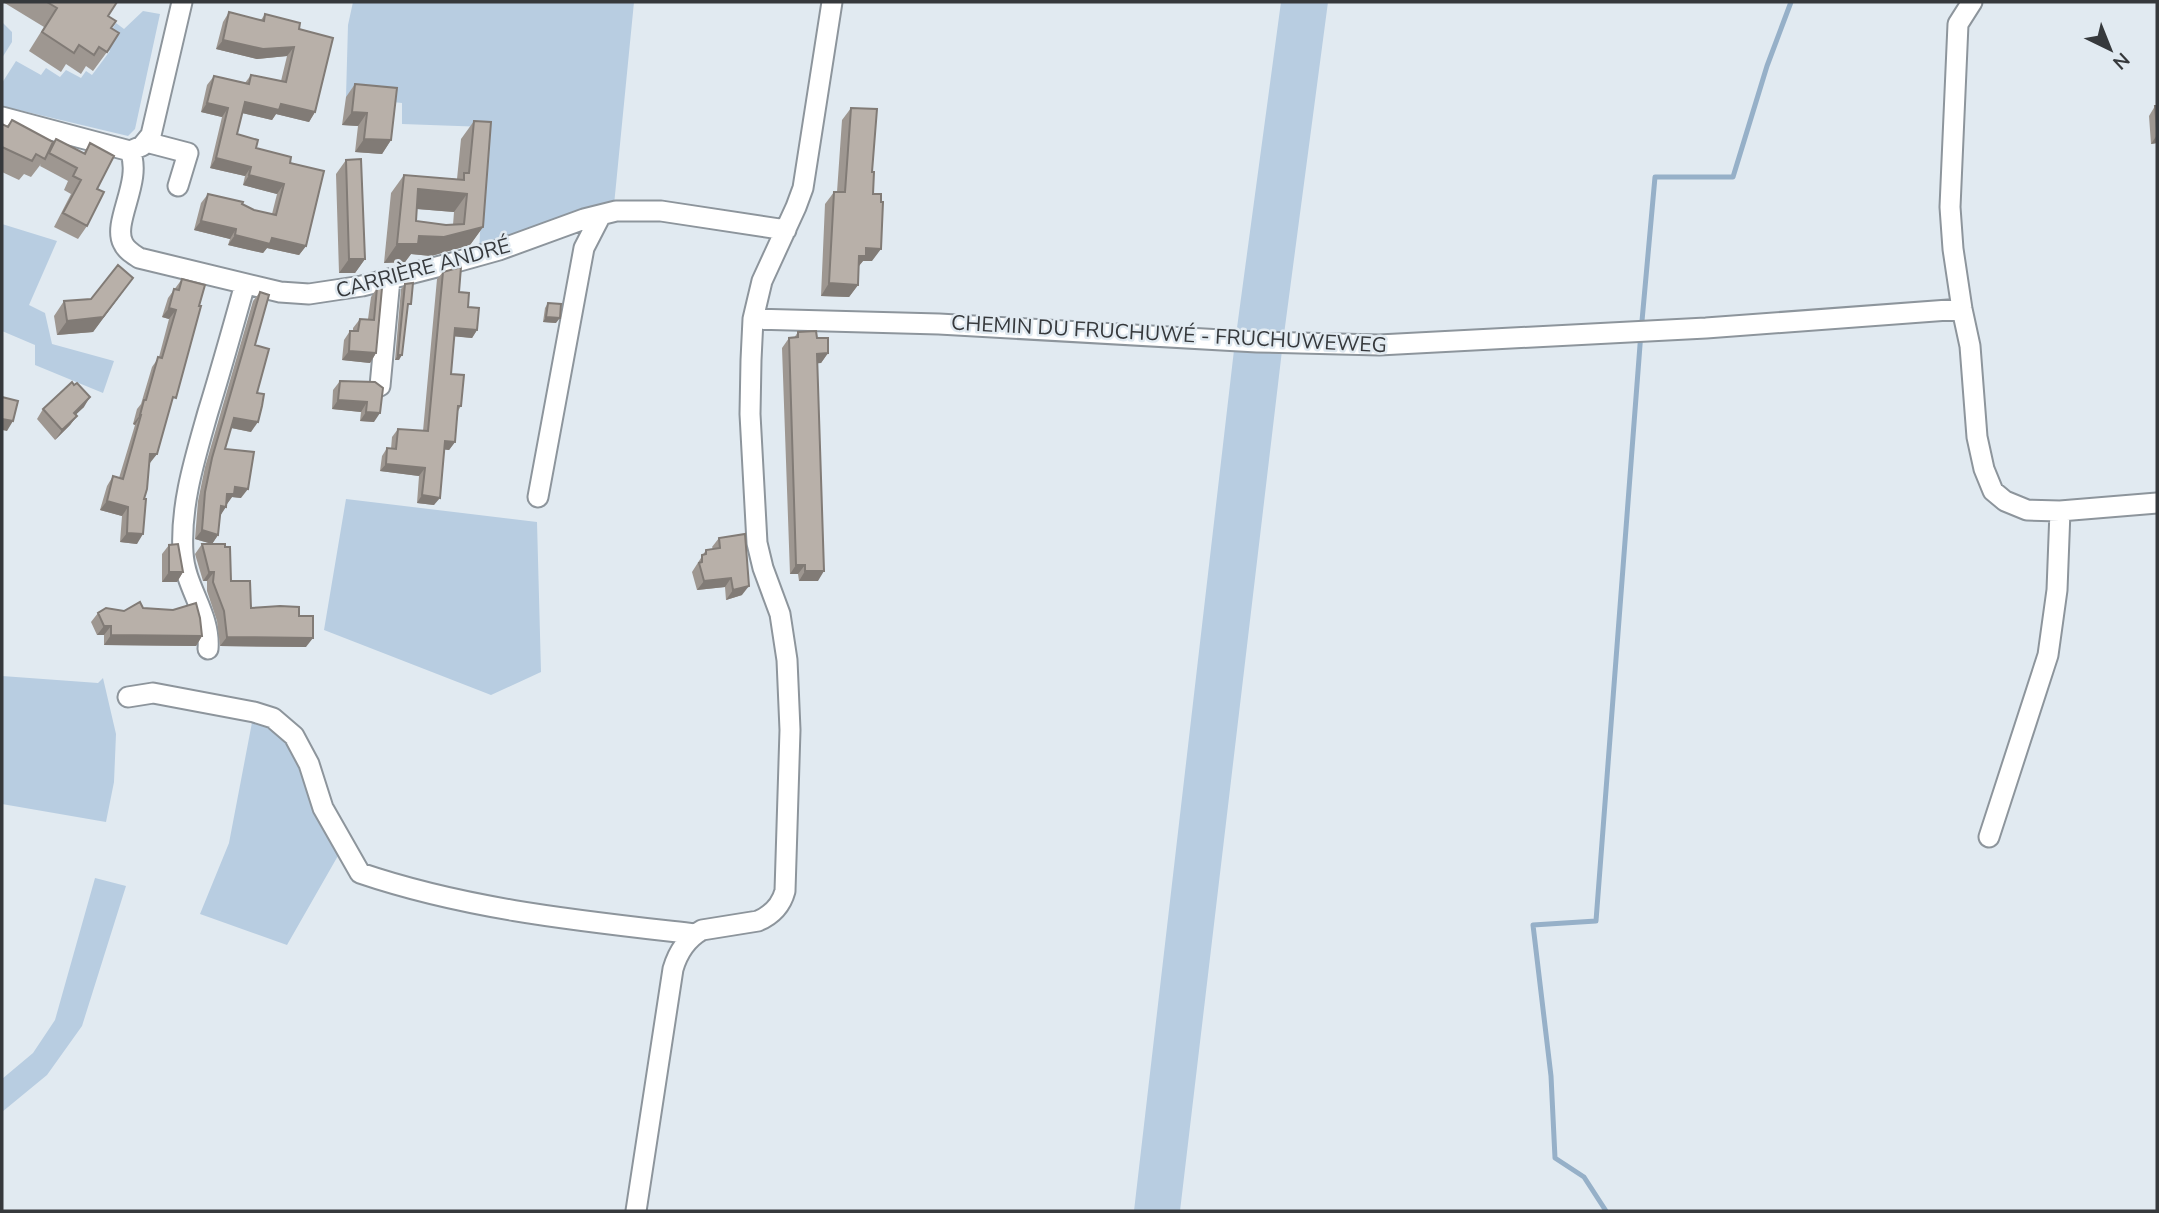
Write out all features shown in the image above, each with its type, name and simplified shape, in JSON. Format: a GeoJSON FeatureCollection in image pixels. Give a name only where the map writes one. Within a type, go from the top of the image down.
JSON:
{"type":"FeatureCollection","features":[{"type":"Feature","properties":{"kind":"street"},"geometry":{"type":"LineString","coordinates":[[138,146],[151,135],[180,50],[182,2]]}},
{"type":"Feature","properties":{"kind":"street"},"geometry":{"type":"LineString","coordinates":[[636,1211],[673,970],[680,949],[695,934],[712,927],[765,918],[779,906],[786,882],[789,680],[780,614],[763,568],[755,527],[750,414],[753,319],[762,281],[803,188],[832,2]]}},
{"type":"Feature","properties":{"kind":"street"},"geometry":{"type":"LineString","coordinates":[[1972,2],[1958,24],[1950,208],[1953,249],[1970,346],[1977,437],[1984,469],[1993,491],[2005,501],[2028,510],[2060,511],[2157,503]]}},
{"type":"Feature","properties":{"kind":"street"},"geometry":{"type":"LineString","coordinates":[[2,117],[138,146],[188,153],[178,186]]}},
{"type":"Feature","properties":{"kind":"street","name":"CARRIÈRE ANDRÉ"},"geometry":{"type":"LineString","coordinates":[[138,146],[121,230],[124,247],[139,258],[280,292],[309,294],[390,279],[480,256],[617,211],[648,210],[786,230]]}},
{"type":"Feature","properties":{"kind":"street"},"geometry":{"type":"LineString","coordinates":[[538,497],[584,248],[601,215]]}},
{"type":"Feature","properties":{"kind":"street"},"geometry":{"type":"LineString","coordinates":[[380,386],[390,279]]}},
{"type":"Feature","properties":{"kind":"street"},"geometry":{"type":"LineString","coordinates":[[208,649],[208,630],[186,576],[183,526],[188,484],[245,284]]}},
{"type":"Feature","properties":{"kind":"street","name":"CHEMIN DU FRUCHUWÉ - FRUCHUWEWEG"},"geometry":{"type":"LineString","coordinates":[[753,319],[939,324],[1257,342],[1379,345],[1681,330],[1962,309]]}},
{"type":"Feature","properties":{"kind":"street"},"geometry":{"type":"LineString","coordinates":[[1989,837],[2048,654],[2057,590],[2060,511]]}},
{"type":"Feature","properties":{"kind":"street"},"geometry":{"type":"LineString","coordinates":[[128,697],[153,693],[273,718],[294,736],[309,764],[323,808],[360,873],[428,894],[495,908],[695,934]]}},
{"type":"Feature","properties":{"kind":"shaded area"},"geometry":{"type":"Polygon","coordinates":[[[353,2],[634,2],[614,205],[479,251],[486,127],[402,124],[402,103],[346,97],[348,25],[353,2]]]}},
{"type":"Feature","properties":{"kind":"shaded area"},"geometry":{"type":"Polygon","coordinates":[[[1281,2],[1328,2],[1283,342],[1180,1211],[1134,1211],[1234,350],[1281,2]]]}},
{"type":"Feature","properties":{"kind":"shaded area"},"geometry":{"type":"Polygon","coordinates":[[[143,11],[160,14],[135,129],[128,136],[2,106],[2,83],[16,61],[41,75],[46,68],[60,77],[66,70],[81,78],[86,71],[92,75],[110,51],[102,45],[116,23],[124,29],[143,11]]]}},
{"type":"Feature","properties":{"kind":"shaded area"},"geometry":{"type":"Polygon","coordinates":[[[2,22],[12,32],[12,42],[2,58],[2,22]]]}},
{"type":"Feature","properties":{"kind":"shaded area"},"geometry":{"type":"Polygon","coordinates":[[[2,224],[57,241],[29,305],[45,313],[52,344],[114,361],[103,393],[35,365],[35,345],[2,331],[2,224]]]}},
{"type":"Feature","properties":{"kind":"shaded area"},"geometry":{"type":"Polygon","coordinates":[[[346,499],[537,522],[541,672],[491,695],[324,630],[346,499]]]}},
{"type":"Feature","properties":{"kind":"shaded area"},"geometry":{"type":"Polygon","coordinates":[[[2,676],[98,683],[103,678],[116,734],[114,782],[106,822],[2,804],[2,676]]]}},
{"type":"Feature","properties":{"kind":"shaded area"},"geometry":{"type":"Polygon","coordinates":[[[254,712],[294,736],[343,847],[287,945],[200,914],[229,843],[254,712]]]}},
{"type":"Feature","properties":{"kind":"shaded area"},"geometry":{"type":"Polygon","coordinates":[[[95,878],[126,886],[82,1026],[47,1075],[2,1112],[2,1079],[33,1053],[55,1020],[95,878]]]}},
{"type":"Feature","properties":{"kind":"building"},"geometry":{"type":"Polygon","coordinates":[[[47,2],[117,2],[108,16],[116,21],[111,28],[119,33],[107,52],[99,47],[94,55],[79,45],[74,53],[42,32],[57,8],[47,2]]]}},
{"type":"Feature","properties":{"kind":"building"},"geometry":{"type":"Polygon","coordinates":[[[229,12],[264,21],[265,14],[300,23],[299,29],[333,38],[315,112],[281,104],[279,110],[245,102],[237,134],[258,140],[256,148],[291,157],[290,163],[324,171],[306,246],[272,238],[270,244],[235,235],[236,229],[201,221],[208,194],[243,202],[242,204],[254,210],[276,215],[284,184],[249,175],[251,167],[216,158],[228,108],[207,103],[214,76],[249,84],[251,75],[286,82],[294,47],[263,49],[223,40],[229,12]]]}},
{"type":"Feature","properties":{"kind":"building"},"geometry":{"type":"Polygon","coordinates":[[[355,84],[397,88],[391,140],[364,139],[367,113],[352,112],[355,84]]]}},
{"type":"Feature","properties":{"kind":"building"},"geometry":{"type":"Polygon","coordinates":[[[851,108],[877,109],[873,194],[881,194],[883,202],[881,249],[866,248],[866,256],[859,256],[858,285],[829,283],[834,192],[845,192],[851,108]]]}},
{"type":"Feature","properties":{"kind":"building"},"geometry":{"type":"Polygon","coordinates":[[[12,120],[53,142],[45,159],[36,154],[32,161],[2,147],[2,124],[8,127],[12,120]]]}},
{"type":"Feature","properties":{"kind":"building"},"geometry":{"type":"Polygon","coordinates":[[[474,121],[491,122],[483,227],[444,237],[419,236],[418,244],[397,244],[404,175],[464,180],[464,173],[469,173],[474,121]],[[418,189],[416,221],[446,225],[464,224],[467,194],[418,189]]]}},
{"type":"Feature","properties":{"kind":"building"},"geometry":{"type":"Polygon","coordinates":[[[56,139],[85,154],[90,143],[114,156],[97,189],[104,192],[87,226],[63,213],[81,180],[73,176],[77,168],[49,153],[56,139]]]}},
{"type":"Feature","properties":{"kind":"building"},"geometry":{"type":"Polygon","coordinates":[[[361,159],[365,259],[349,259],[346,160],[361,159]]]}},
{"type":"Feature","properties":{"kind":"building"},"geometry":{"type":"Polygon","coordinates":[[[118,265],[133,278],[103,317],[67,321],[64,301],[91,299],[118,265]]]}},
{"type":"Feature","properties":{"kind":"building"},"geometry":{"type":"Polygon","coordinates":[[[461,267],[459,292],[469,293],[468,307],[479,308],[477,330],[455,328],[451,374],[464,375],[455,442],[445,441],[440,498],[422,495],[425,468],[386,464],[387,448],[396,449],[398,429],[428,431],[443,272],[461,267]]]}},
{"type":"Feature","properties":{"kind":"building"},"geometry":{"type":"Polygon","coordinates":[[[182,279],[205,285],[201,306],[176,398],[173,397],[157,454],[150,454],[143,534],[127,533],[128,507],[107,501],[113,476],[123,479],[144,400],[158,357],[162,358],[176,310],[169,308],[174,289],[179,290],[182,279]]]}},
{"type":"Feature","properties":{"kind":"building"},"geometry":{"type":"Polygon","coordinates":[[[413,283],[402,355],[398,355],[405,284],[413,283]]]}},
{"type":"Feature","properties":{"kind":"building"},"geometry":{"type":"Polygon","coordinates":[[[377,288],[382,288],[376,353],[349,351],[350,331],[358,331],[360,319],[374,320],[377,288]]]}},
{"type":"Feature","properties":{"kind":"building"},"geometry":{"type":"Polygon","coordinates":[[[260,292],[269,295],[255,345],[269,349],[257,393],[264,394],[262,406],[258,422],[234,418],[225,449],[254,452],[248,489],[235,487],[234,494],[227,494],[226,507],[221,506],[218,535],[202,530],[205,492],[212,458],[260,292]]]}},
{"type":"Feature","properties":{"kind":"building"},"geometry":{"type":"Polygon","coordinates":[[[548,303],[561,304],[560,318],[546,317],[548,303]]]}},
{"type":"Feature","properties":{"kind":"building"},"geometry":{"type":"Polygon","coordinates":[[[816,331],[817,338],[828,338],[828,353],[817,354],[824,571],[805,571],[805,565],[796,565],[789,338],[798,337],[798,332],[816,331]]]}},
{"type":"Feature","properties":{"kind":"building"},"geometry":{"type":"Polygon","coordinates":[[[340,381],[375,382],[383,388],[380,413],[366,412],[367,402],[338,400],[340,381]]]}},
{"type":"Feature","properties":{"kind":"building"},"geometry":{"type":"Polygon","coordinates":[[[72,382],[74,385],[77,383],[90,397],[74,413],[77,416],[62,430],[43,409],[72,382]]]}},
{"type":"Feature","properties":{"kind":"building"},"geometry":{"type":"Polygon","coordinates":[[[2,397],[18,401],[13,421],[2,419],[2,397]]]}},
{"type":"Feature","properties":{"kind":"building"},"geometry":{"type":"Polygon","coordinates":[[[745,534],[749,586],[733,590],[731,578],[704,581],[699,563],[702,562],[702,555],[706,554],[706,550],[720,548],[719,538],[745,534]]]}},
{"type":"Feature","properties":{"kind":"building"},"geometry":{"type":"Polygon","coordinates":[[[178,544],[183,572],[169,572],[169,545],[178,544]]]}},
{"type":"Feature","properties":{"kind":"building"},"geometry":{"type":"Polygon","coordinates":[[[202,544],[225,544],[225,547],[230,547],[231,581],[250,581],[251,608],[299,607],[299,616],[313,616],[313,638],[227,637],[224,611],[213,582],[214,572],[209,572],[202,544]]]}},
{"type":"Feature","properties":{"kind":"building"},"geometry":{"type":"Polygon","coordinates":[[[140,602],[143,608],[173,610],[196,603],[202,636],[111,635],[111,626],[104,626],[98,613],[106,608],[124,611],[140,602]]]}},
{"type":"Feature","properties":{"kind":"waterway"},"geometry":{"type":"LineString","coordinates":[[1606,1211],[1584,1177],[1555,1158],[1551,1076],[1533,925],[1596,921],[1655,177],[1733,177],[1767,66],[1791,2]]}}]}
